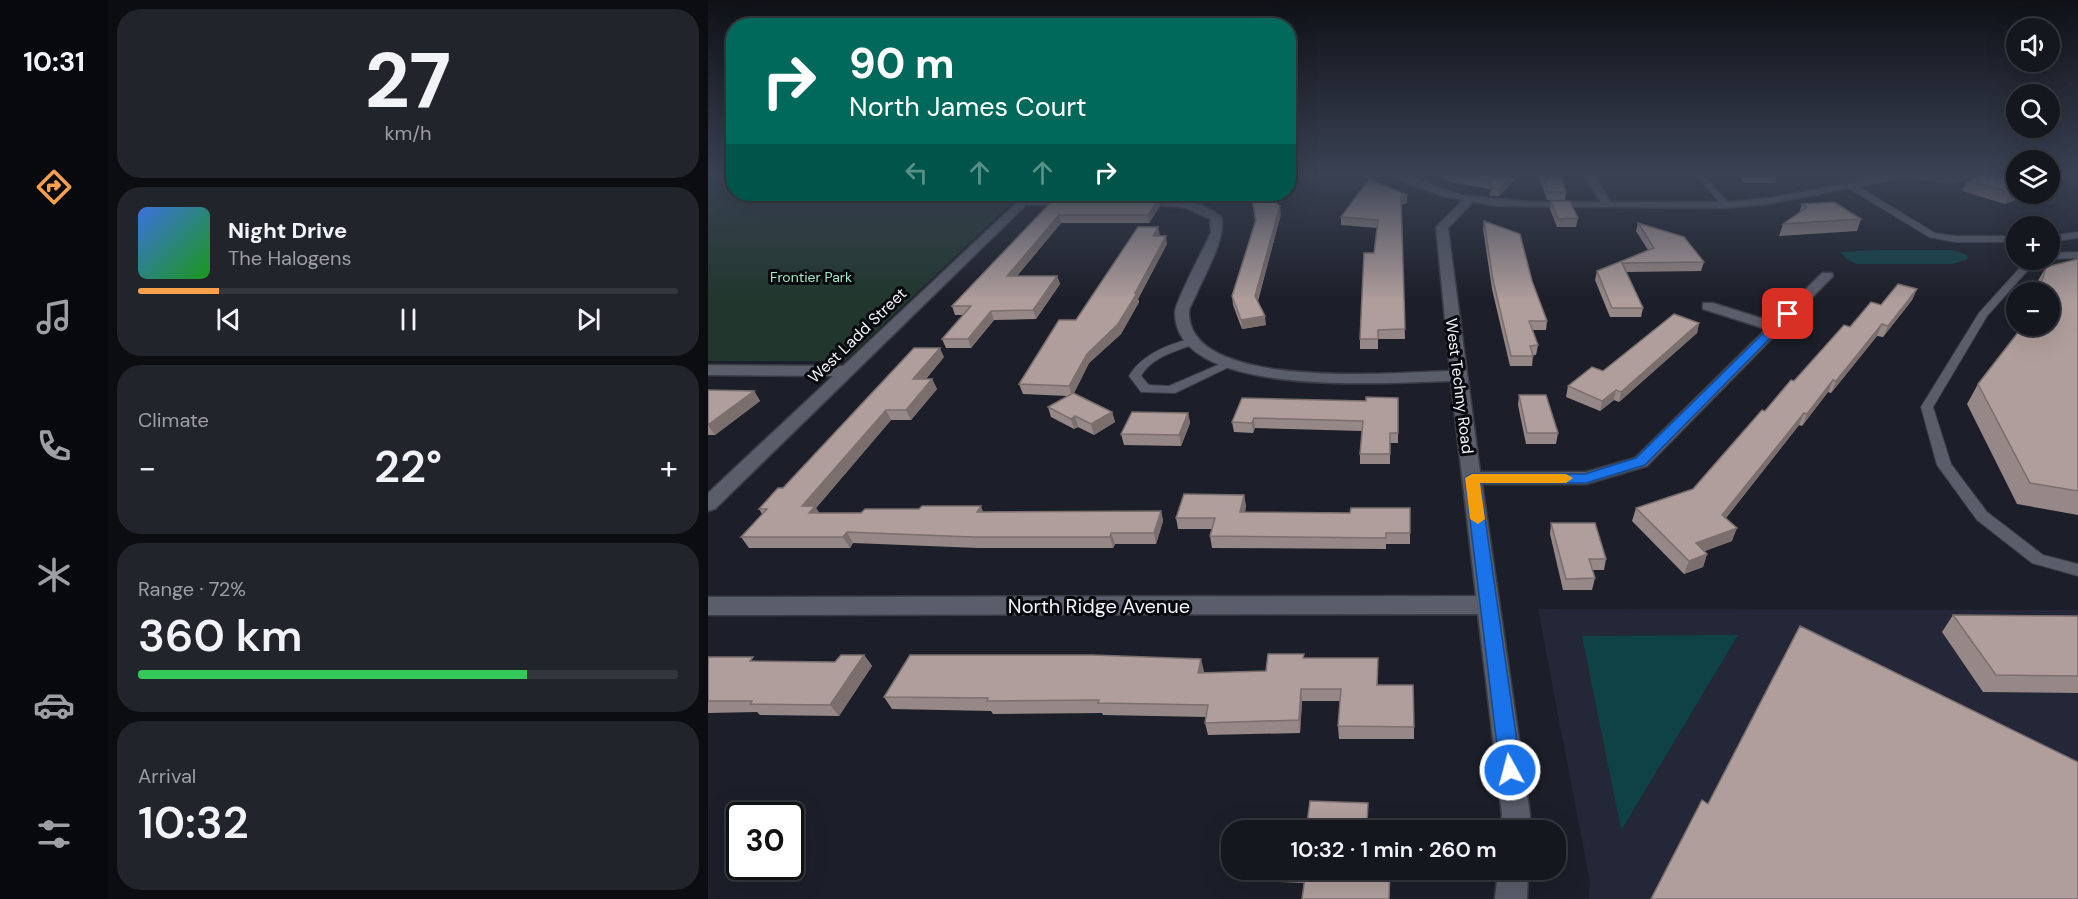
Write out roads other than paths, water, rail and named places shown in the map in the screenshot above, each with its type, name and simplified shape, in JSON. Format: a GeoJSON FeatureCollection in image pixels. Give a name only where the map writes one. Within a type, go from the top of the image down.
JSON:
{"type":"FeatureCollection","features":[{"type":"Feature","properties":{"kind":"street","name":"West Ladd Street"},"geometry":{"type":"LineString","coordinates":[[708,504],[1008,217]]}},
{"type":"Feature","properties":{"kind":"street"},"geometry":{"type":"LineString","coordinates":[[1215,217],[1217,232],[1182,311],[1182,322],[1205,354],[1227,364],[1300,378],[1457,376]]}},
{"type":"Feature","properties":{"kind":"street","name":"West Techny Road"},"geometry":{"type":"LineString","coordinates":[[1452,217],[1442,227],[1457,376],[1490,605],[1516,820]]}},
{"type":"Feature","properties":{"kind":"street"},"geometry":{"type":"LineString","coordinates":[[1472,478],[1586,478],[1641,462],[1827,276]]}},
{"type":"Feature","properties":{"kind":"street"},"geometry":{"type":"LineString","coordinates":[[1708,306],[1775,327]]}},
{"type":"Feature","properties":{"kind":"street"},"geometry":{"type":"LineString","coordinates":[[708,370],[845,371]]}},
{"type":"Feature","properties":{"kind":"street","name":"North Ridge Avenue"},"geometry":{"type":"LineString","coordinates":[[708,606],[1490,605]]}},
{"type":"Feature","properties":{"kind":"street"},"geometry":{"type":"LineString","coordinates":[[1511,899],[1512,880]]}},
{"type":"Feature","properties":{"kind":"lane"},"geometry":{"type":"LineString","coordinates":[[1903,217],[1932,234],[1955,238],[2006,239]]}},
{"type":"Feature","properties":{"kind":"lane"},"geometry":{"type":"LineString","coordinates":[[2060,238],[2078,236]]}},
{"type":"Feature","properties":{"kind":"lane"},"geometry":{"type":"LineString","coordinates":[[2060,256],[2078,255]]}},
{"type":"Feature","properties":{"kind":"lane"},"geometry":{"type":"LineString","coordinates":[[2023,270],[1983,315],[1926,407],[1944,465],[1982,516],[2038,559],[2078,570]]}},
{"type":"Feature","properties":{"kind":"lane"},"geometry":{"type":"LineString","coordinates":[[1194,341],[1155,357],[1139,367],[1135,376],[1145,389],[1159,392],[1172,390],[1227,364]]}},
{"type":"Feature","properties":{"kind":"park label","name":"Frontier Park"},"geometry":{"type":"Point","coordinates":[811,277]}}]}
